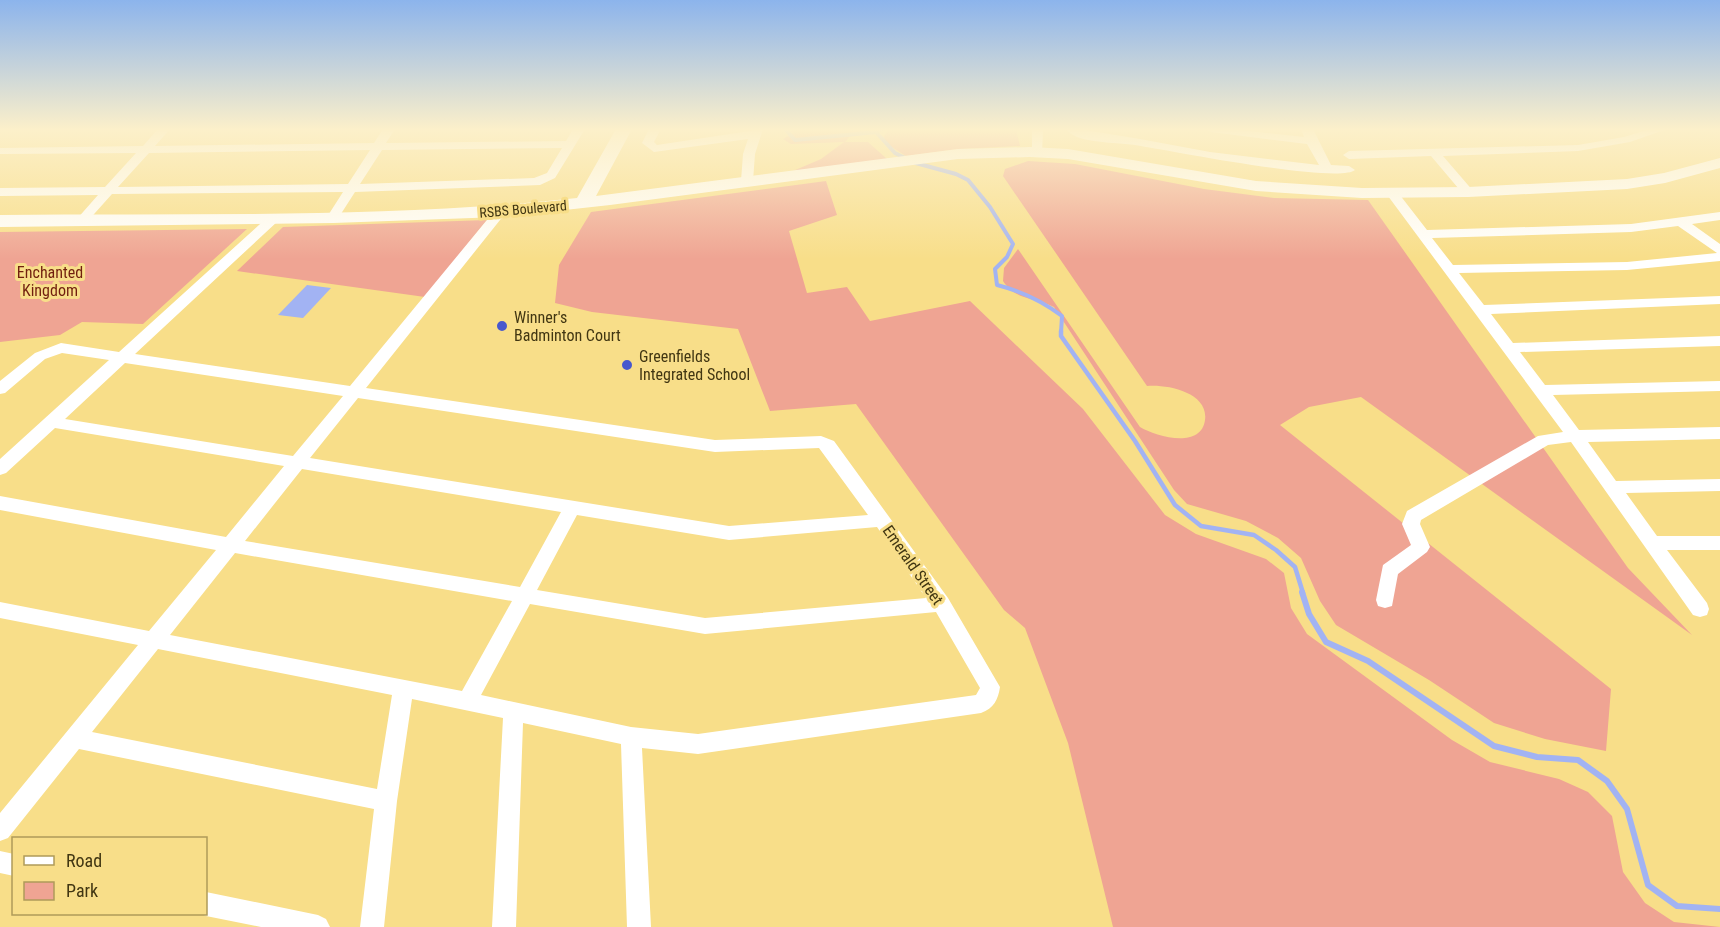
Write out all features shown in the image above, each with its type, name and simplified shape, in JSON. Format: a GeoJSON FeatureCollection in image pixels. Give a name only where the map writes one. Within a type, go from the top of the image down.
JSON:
{"type":"FeatureCollection","features":[{"type":"Feature","properties":{"kind":"street"},"geometry":{"type":"LineString","coordinates":[[82,220],[124,172]]}},
{"type":"Feature","properties":{"kind":"street"},"geometry":{"type":"LineString","coordinates":[[333,217],[361,172]]}},
{"type":"Feature","properties":{"kind":"street"},"geometry":{"type":"LineString","coordinates":[[0,192],[351,188],[537,182],[553,172]]}},
{"type":"Feature","properties":{"kind":"street"},"geometry":{"type":"LineString","coordinates":[[583,203],[602,172]]}},
{"type":"Feature","properties":{"kind":"street"},"geometry":{"type":"LineString","coordinates":[[747,181],[748,172]]}},
{"type":"Feature","properties":{"kind":"street","name":"RSBS Boulevard"},"geometry":{"type":"LineString","coordinates":[[0,221],[333,217],[500,212],[811,172]]}},
{"type":"Feature","properties":{"kind":"street","name":"RSBS Boulevard"},"geometry":{"type":"LineString","coordinates":[[1180,172],[1256,186],[1392,193],[1468,192],[1628,184],[1687,172]]}},
{"type":"Feature","properties":{"kind":"street"},"geometry":{"type":"LineString","coordinates":[[1451,172],[1468,192]]}},
{"type":"Feature","properties":{"kind":"street"},"geometry":{"type":"LineString","coordinates":[[1392,193],[1541,390],[1700,609]]}},
{"type":"Feature","properties":{"kind":"street"},"geometry":{"type":"LineString","coordinates":[[0,830],[500,212]]}},
{"type":"Feature","properties":{"kind":"street"},"geometry":{"type":"LineString","coordinates":[[1424,234],[1593,230],[1683,223],[1720,216]]}},
{"type":"Feature","properties":{"kind":"street"},"geometry":{"type":"LineString","coordinates":[[0,469],[274,218]]}},
{"type":"Feature","properties":{"kind":"street"},"geometry":{"type":"LineString","coordinates":[[1683,223],[1720,250]]}},
{"type":"Feature","properties":{"kind":"street"},"geometry":{"type":"LineString","coordinates":[[1450,269],[1627,266],[1720,257]]}},
{"type":"Feature","properties":{"kind":"street"},"geometry":{"type":"LineString","coordinates":[[1481,309],[1720,300]]}},
{"type":"Feature","properties":{"kind":"street"},"geometry":{"type":"LineString","coordinates":[[1509,348],[1720,341]]}},
{"type":"Feature","properties":{"kind":"street"},"geometry":{"type":"LineString","coordinates":[[0,389],[40,356],[61,348],[355,392]]}},
{"type":"Feature","properties":{"kind":"street"},"geometry":{"type":"LineString","coordinates":[[0,370],[23,369]]}},
{"type":"Feature","properties":{"kind":"street"},"geometry":{"type":"LineString","coordinates":[[1541,390],[1720,386]]}},
{"type":"Feature","properties":{"kind":"street","name":"Emerald Street"},"geometry":{"type":"LineString","coordinates":[[355,392],[715,446],[821,442],[828,445],[941,604],[990,687],[988,697],[981,704],[698,744],[631,737]]}},
{"type":"Feature","properties":{"kind":"street"},"geometry":{"type":"LineString","coordinates":[[51,422],[729,533],[882,520]]}},
{"type":"Feature","properties":{"kind":"street"},"geometry":{"type":"LineString","coordinates":[[1385,600],[1389,570],[1421,547],[1411,524],[1413,516],[1544,440],[1575,436],[1720,433]]}},
{"type":"Feature","properties":{"kind":"street"},"geometry":{"type":"LineString","coordinates":[[1612,487],[1720,485]]}},
{"type":"Feature","properties":{"kind":"street"},"geometry":{"type":"LineString","coordinates":[[0,503],[229,545],[705,626],[941,604]]}},
{"type":"Feature","properties":{"kind":"street"},"geometry":{"type":"LineString","coordinates":[[467,701],[573,507]]}},
{"type":"Feature","properties":{"kind":"street"},"geometry":{"type":"LineString","coordinates":[[1654,543],[1720,543]]}},
{"type":"Feature","properties":{"kind":"street"},"geometry":{"type":"LineString","coordinates":[[0,610],[467,701],[631,737],[639,927]]}},
{"type":"Feature","properties":{"kind":"street"},"geometry":{"type":"LineString","coordinates":[[372,927],[386,801],[403,690]]}},
{"type":"Feature","properties":{"kind":"street"},"geometry":{"type":"LineString","coordinates":[[504,927],[513,712]]}},
{"type":"Feature","properties":{"kind":"street"},"geometry":{"type":"LineString","coordinates":[[74,738],[386,801]]}},
{"type":"Feature","properties":{"kind":"street"},"geometry":{"type":"LineString","coordinates":[[207,904],[318,927]]}},
{"type":"Feature","properties":{"kind":"green space"},"geometry":{"type":"Polygon","coordinates":[[[1004,172],[1118,172],[1204,189],[1274,198],[1368,200],[1628,568],[1692,635],[1361,397],[1309,407],[1280,425],[1611,689],[1606,751],[1545,739],[1494,723],[1429,680],[1336,625],[1320,601],[1301,558],[1278,538],[1246,521],[1187,504],[1174,490],[1054,307],[1014,292],[1003,281],[1004,268],[1018,249],[1140,427],[1166,437],[1187,438],[1202,429],[1205,420],[1204,410],[1193,396],[1185,392],[1175,388],[1147,386],[1003,176],[1004,172]]]}},
{"type":"Feature","properties":{"kind":"green space"},"geometry":{"type":"Polygon","coordinates":[[[826,181],[837,215],[789,231],[807,293],[847,287],[870,321],[970,301],[1083,409],[1165,515],[1196,534],[1266,559],[1284,573],[1291,608],[1307,634],[1452,740],[1490,762],[1559,779],[1588,792],[1612,816],[1623,872],[1645,903],[1674,922],[1720,927],[1113,927],[1068,743],[1025,628],[1004,610],[856,404],[770,411],[738,329],[592,312],[555,303],[559,265],[591,212],[826,181]]]}},
{"type":"Feature","properties":{"kind":"green space"},"geometry":{"type":"Polygon","coordinates":[[[487,220],[425,297],[237,271],[283,227],[487,220]]]}},
{"type":"Feature","properties":{"kind":"green space","name":"Enchanted Kingdom"},"geometry":{"type":"Polygon","coordinates":[[[247,229],[143,324],[82,322],[60,335],[0,342],[0,232],[247,229]]]}},
{"type":"Feature","properties":{"kind":"water"},"geometry":{"type":"Polygon","coordinates":[[[307,285],[331,288],[303,318],[278,315],[307,285]]]}},
{"type":"Feature","properties":{"kind":"waterway"},"geometry":{"type":"LineString","coordinates":[[950,172],[968,180],[990,207],[1013,244],[1007,257],[995,269],[997,285],[1031,297],[1062,316],[1061,333]]}},
{"type":"Feature","properties":{"kind":"waterway"},"geometry":{"type":"LineString","coordinates":[[1061,333],[1135,441],[1175,505],[1201,526],[1254,535],[1276,550],[1295,567],[1303,593]]}},
{"type":"Feature","properties":{"kind":"waterway"},"geometry":{"type":"LineString","coordinates":[[1302,592],[1309,614],[1326,642],[1368,661],[1494,746],[1537,757],[1578,760],[1607,781],[1627,809],[1648,885],[1677,906],[1720,909]]}},
{"type":"Feature","properties":{"kind":"place","name":"Winner's Badminton Court"},"geometry":{"type":"Point","coordinates":[502,326]}},
{"type":"Feature","properties":{"kind":"place","name":"Greenfields Integrated School"},"geometry":{"type":"Point","coordinates":[627,365]}}]}
